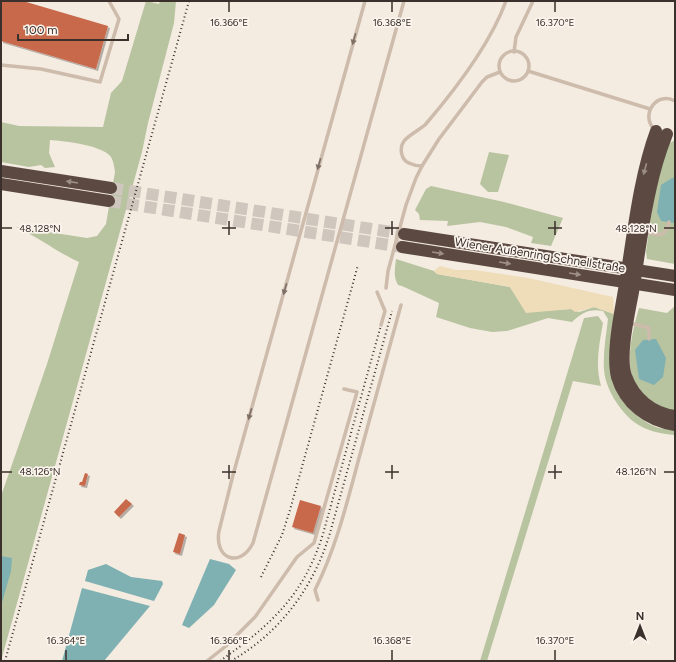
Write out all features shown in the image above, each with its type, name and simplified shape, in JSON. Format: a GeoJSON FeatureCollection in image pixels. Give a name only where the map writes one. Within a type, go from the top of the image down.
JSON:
{"type":"FeatureCollection","features":[{"type":"Feature","properties":{"kind":"highway"},"geometry":{"type":"LineString","coordinates":[[665,133],[644,176],[638,237],[626,315],[624,363],[626,375],[633,391],[644,404],[666,415],[675,416]]}},
{"type":"Feature","properties":{"kind":"highway"},"geometry":{"type":"LineString","coordinates":[[1,171],[111,188]]}},
{"type":"Feature","properties":{"kind":"highway"},"geometry":{"type":"LineString","coordinates":[[1,184],[109,202]]}},
{"type":"Feature","properties":{"kind":"highway","name":"Wiener Außenring Schnellstraße"},"geometry":{"type":"LineString","coordinates":[[404,234],[672,275]]}},
{"type":"Feature","properties":{"kind":"highway","name":"Wiener Außenring Schnellstraße"},"geometry":{"type":"LineString","coordinates":[[402,247],[675,290]]}},
{"type":"Feature","properties":{"kind":"highway"},"geometry":{"type":"LineString","coordinates":[[644,285],[675,294]]}},
{"type":"Feature","properties":{"kind":"highway"},"geometry":{"type":"LineString","coordinates":[[626,315],[615,354],[615,367],[621,387],[633,405],[641,412],[652,419],[665,424],[675,425]]}},
{"type":"Feature","properties":{"kind":"lane"},"geometry":{"type":"LineString","coordinates":[[1,65],[41,69],[100,82],[119,18],[109,1]]}},
{"type":"Feature","properties":{"kind":"lane"},"geometry":{"type":"LineString","coordinates":[[364,1],[217,539],[221,551],[230,557],[235,558],[243,556],[249,551],[255,538],[404,1]]}},
{"type":"Feature","properties":{"kind":"lane"},"geometry":{"type":"LineString","coordinates":[[422,166],[407,163],[404,160],[401,152],[402,144],[408,137],[425,126],[472,64],[503,11],[506,1]]}},
{"type":"Feature","properties":{"kind":"lane"},"geometry":{"type":"LineString","coordinates":[[514,52],[516,37],[533,1]]}},
{"type":"Feature","properties":{"kind":"lane"},"geometry":{"type":"LineString","coordinates":[[507,53],[521,53],[525,56],[529,64],[528,71],[524,78],[514,81],[505,78],[500,72],[500,60],[507,53]]}},
{"type":"Feature","properties":{"kind":"lane"},"geometry":{"type":"LineString","coordinates":[[528,71],[650,109]]}},
{"type":"Feature","properties":{"kind":"lane"},"geometry":{"type":"LineString","coordinates":[[386,288],[388,271],[404,213],[422,166],[439,139],[482,82],[487,77],[500,72]]}},
{"type":"Feature","properties":{"kind":"lane"},"geometry":{"type":"LineString","coordinates":[[665,133],[649,122],[648,117],[650,109],[661,99],[666,98],[675,101]]}},
{"type":"Feature","properties":{"kind":"lane"},"geometry":{"type":"LineString","coordinates":[[638,237],[663,234],[666,231],[669,222]]}},
{"type":"Feature","properties":{"kind":"lane"},"geometry":{"type":"LineString","coordinates":[[377,292],[385,311],[381,325]]}},
{"type":"Feature","properties":{"kind":"lane"},"geometry":{"type":"LineString","coordinates":[[318,600],[315,590],[327,566],[332,551],[401,305]]}},
{"type":"Feature","properties":{"kind":"lane"},"geometry":{"type":"LineString","coordinates":[[626,315],[649,328],[649,339]]}},
{"type":"Feature","properties":{"kind":"lane"},"geometry":{"type":"LineString","coordinates":[[207,661],[226,646],[255,617],[297,557],[303,550],[312,546],[316,539],[357,392],[344,389]]}},
{"type":"Feature","properties":{"kind":"green space"},"geometry":{"type":"Polygon","coordinates":[[[146,1],[159,4],[160,1],[176,1],[174,23],[142,152],[1,661],[1,496],[47,364],[79,262],[16,227],[87,238],[97,236],[106,224],[115,172],[111,157],[100,149],[83,144],[50,140],[49,153],[55,167],[45,168],[41,165],[29,167],[1,162],[1,122],[19,126],[103,127],[111,93],[122,81],[146,1]]]}},
{"type":"Feature","properties":{"kind":"green space"},"geometry":{"type":"Polygon","coordinates":[[[675,140],[675,264],[647,259],[646,252],[654,197],[665,151],[670,143],[675,140]]]}},
{"type":"Feature","properties":{"kind":"green space"},"geometry":{"type":"Polygon","coordinates":[[[489,152],[509,155],[498,192],[488,192],[480,184],[489,152]]]}},
{"type":"Feature","properties":{"kind":"green space"},"geometry":{"type":"Polygon","coordinates":[[[431,186],[504,202],[563,218],[551,246],[531,243],[533,237],[506,227],[480,222],[447,226],[448,221],[420,220],[419,214],[415,210],[426,189],[431,186]]]}},
{"type":"Feature","properties":{"kind":"green space"},"geometry":{"type":"Polygon","coordinates":[[[396,259],[434,271],[437,274],[510,287],[526,312],[571,309],[579,312],[594,307],[614,314],[618,394],[625,404],[639,418],[656,427],[675,430],[675,435],[654,432],[644,428],[628,417],[618,405],[610,391],[605,376],[604,350],[608,319],[603,311],[594,310],[586,312],[572,322],[548,318],[507,331],[492,332],[470,328],[436,317],[439,303],[398,285],[395,275],[396,259]]]}},
{"type":"Feature","properties":{"kind":"green space"},"geometry":{"type":"Polygon","coordinates":[[[675,306],[675,411],[654,404],[643,395],[636,385],[630,360],[633,334],[639,308],[667,313],[675,306]]]}},
{"type":"Feature","properties":{"kind":"green space"},"geometry":{"type":"Polygon","coordinates":[[[598,316],[603,323],[598,362],[601,386],[573,381],[487,661],[480,661],[584,318],[598,316]]]}},
{"type":"Feature","properties":{"kind":"sand"},"geometry":{"type":"Polygon","coordinates":[[[440,266],[456,270],[474,270],[528,278],[613,297],[614,314],[594,307],[575,312],[571,309],[526,313],[510,287],[437,274],[434,271],[440,266]]]}},
{"type":"Feature","properties":{"kind":"water"},"geometry":{"type":"Polygon","coordinates":[[[672,178],[675,178],[675,222],[673,223],[661,221],[657,212],[661,185],[672,178]]]}},
{"type":"Feature","properties":{"kind":"water"},"geometry":{"type":"Polygon","coordinates":[[[656,339],[666,358],[663,377],[654,385],[639,379],[635,350],[643,340],[656,339]]]}},
{"type":"Feature","properties":{"kind":"water"},"geometry":{"type":"Polygon","coordinates":[[[1,556],[12,558],[11,571],[1,606],[1,556]]]}},
{"type":"Feature","properties":{"kind":"water"},"geometry":{"type":"Polygon","coordinates":[[[210,559],[229,564],[236,570],[214,605],[189,628],[182,625],[210,559]]]}},
{"type":"Feature","properties":{"kind":"water"},"geometry":{"type":"Polygon","coordinates":[[[106,564],[131,577],[162,581],[163,584],[154,601],[85,581],[88,570],[106,564]]]}},
{"type":"Feature","properties":{"kind":"water"},"geometry":{"type":"Polygon","coordinates":[[[82,588],[150,606],[104,661],[62,661],[82,588]]]}},
{"type":"Feature","properties":{"kind":"building"},"geometry":{"type":"Polygon","coordinates":[[[1,1],[23,1],[108,26],[96,69],[1,41],[1,1]]]}},
{"type":"Feature","properties":{"kind":"building"},"geometry":{"type":"Polygon","coordinates":[[[85,473],[88,474],[85,486],[79,485],[80,482],[82,482],[85,473]]]}},
{"type":"Feature","properties":{"kind":"building"},"geometry":{"type":"Polygon","coordinates":[[[126,499],[132,504],[119,517],[114,512],[126,499]]]}},
{"type":"Feature","properties":{"kind":"building"},"geometry":{"type":"Polygon","coordinates":[[[300,500],[321,506],[313,533],[292,527],[300,500]]]}},
{"type":"Feature","properties":{"kind":"building"},"geometry":{"type":"Polygon","coordinates":[[[179,533],[185,535],[180,554],[173,552],[179,533]]]}},
{"type":"Feature","properties":{"kind":"tunnel"},"geometry":{"type":"LineString","coordinates":[[111,188],[404,234]]}},
{"type":"Feature","properties":{"kind":"tunnel"},"geometry":{"type":"LineString","coordinates":[[109,201],[402,247]]}},
{"type":"Feature","properties":{"kind":"railway"},"geometry":{"type":"LineString","coordinates":[[5,661],[189,1]]}},
{"type":"Feature","properties":{"kind":"railway"},"geometry":{"type":"LineString","coordinates":[[261,577],[282,535],[290,510],[358,265]]}},
{"type":"Feature","properties":{"kind":"railway"},"geometry":{"type":"LineString","coordinates":[[231,661],[249,650],[280,622],[305,590],[315,572],[330,533],[392,311]]}},
{"type":"Feature","properties":{"kind":"railway"},"geometry":{"type":"LineString","coordinates":[[220,661],[255,635],[270,621],[284,607],[306,575],[323,534],[381,325]]}}]}
